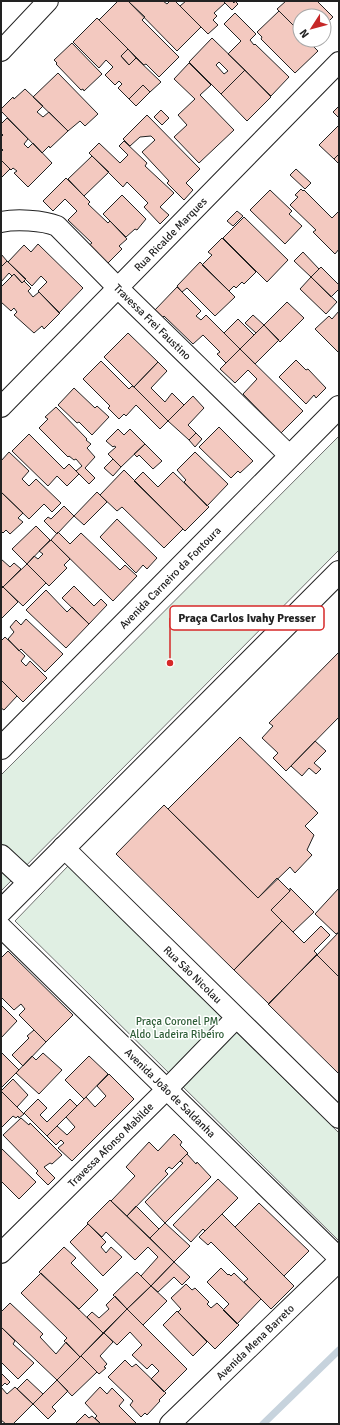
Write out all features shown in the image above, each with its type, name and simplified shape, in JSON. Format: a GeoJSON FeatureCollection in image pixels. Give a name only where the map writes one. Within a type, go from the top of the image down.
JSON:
{"type":"FeatureCollection","features":[{"type":"Feature","properties":{"kind":"main road","name":"Avenida Carneiro da Fontoura"},"geometry":{"type":"LineString","coordinates":[[1,748],[339,407]]}},
{"type":"Feature","properties":{"kind":"main road"},"geometry":{"type":"LineString","coordinates":[[1,911],[63,847],[339,572]]}},
{"type":"Feature","properties":{"kind":"main road"},"geometry":{"type":"LineString","coordinates":[[1,856],[30,882]]}},
{"type":"Feature","properties":{"kind":"street"},"geometry":{"type":"LineString","coordinates":[[1,51],[48,1]]}},
{"type":"Feature","properties":{"kind":"street","name":"Rua Ricalde Marques"},"geometry":{"type":"LineString","coordinates":[[1,407],[339,62]]}},
{"type":"Feature","properties":{"kind":"street","name":"Travessa Frei Faustino"},"geometry":{"type":"LineString","coordinates":[[1,222],[45,222],[56,226],[290,456]]}},
{"type":"Feature","properties":{"kind":"street","name":"Rua São Nicolau"},"geometry":{"type":"LineString","coordinates":[[63,847],[339,1118]]}},
{"type":"Feature","properties":{"kind":"street","name":"Avenida João de Saldanha"},"geometry":{"type":"LineString","coordinates":[[1,927],[339,1259]]}},
{"type":"Feature","properties":{"kind":"street","name":"Travessa Afonso Mabilde"},"geometry":{"type":"LineString","coordinates":[[1,1253],[166,1090],[236,1018]]}},
{"type":"Feature","properties":{"kind":"street","name":"Avenida Mena Barreto"},"geometry":{"type":"LineString","coordinates":[[170,1424],[339,1259]]}},
{"type":"Feature","properties":{"kind":"green space"},"geometry":{"type":"Polygon","coordinates":[[[339,436],[339,550],[1,891],[1,775],[339,436]]]}},
{"type":"Feature","properties":{"kind":"green space","name":"Praça Coronel PM Aldo Ladeira Ribeiro"},"geometry":{"type":"Polygon","coordinates":[[[68,866],[339,1133],[339,1241],[15,921],[68,866]]]}},
{"type":"Feature","properties":{"kind":"building"},"geometry":{"type":"Polygon","coordinates":[[[118,1],[128,1],[145,17],[142,20],[179,57],[159,77],[146,64],[144,65],[99,20],[118,1]]]}},
{"type":"Feature","properties":{"kind":"building"},"geometry":{"type":"Polygon","coordinates":[[[128,1],[163,1],[167,4],[170,1],[175,1],[201,27],[177,51],[128,1]]]}},
{"type":"Feature","properties":{"kind":"building"},"geometry":{"type":"Polygon","coordinates":[[[186,1],[223,1],[225,3],[214,13],[217,16],[213,20],[218,25],[208,34],[180,6],[186,1]]]}},
{"type":"Feature","properties":{"kind":"building"},"geometry":{"type":"Polygon","coordinates":[[[223,1],[232,1],[234,3],[235,1],[238,4],[232,10],[223,1]]]}},
{"type":"Feature","properties":{"kind":"building"},"geometry":{"type":"Polygon","coordinates":[[[286,1],[317,1],[324,8],[292,8],[292,24],[277,9],[286,1]]]}},
{"type":"Feature","properties":{"kind":"building"},"geometry":{"type":"Polygon","coordinates":[[[279,11],[292,24],[292,48],[315,48],[318,51],[295,73],[261,39],[262,37],[257,32],[279,11]]]}},
{"type":"Feature","properties":{"kind":"building"},"geometry":{"type":"Polygon","coordinates":[[[235,13],[256,34],[250,40],[254,45],[255,44],[289,77],[271,96],[228,54],[241,41],[224,24],[235,13]]]}},
{"type":"Feature","properties":{"kind":"building"},"geometry":{"type":"Polygon","coordinates":[[[97,18],[128,49],[121,56],[129,65],[136,58],[161,82],[150,92],[143,85],[129,99],[118,88],[122,84],[119,81],[115,85],[105,75],[113,67],[106,60],[99,68],[73,42],[97,18]]]}},
{"type":"Feature","properties":{"kind":"building"},"geometry":{"type":"Polygon","coordinates":[[[212,38],[245,70],[221,94],[189,62],[212,38]],[[219,62],[216,65],[224,74],[228,71],[219,62]]]}},
{"type":"Feature","properties":{"kind":"building"},"geometry":{"type":"Polygon","coordinates":[[[72,43],[102,74],[84,91],[83,89],[81,90],[54,60],[72,43]]]}},
{"type":"Feature","properties":{"kind":"building"},"geometry":{"type":"Polygon","coordinates":[[[128,49],[136,58],[129,65],[121,56],[128,49]]]}},
{"type":"Feature","properties":{"kind":"building"},"geometry":{"type":"Polygon","coordinates":[[[189,63],[211,85],[200,95],[234,130],[199,163],[174,137],[187,125],[178,115],[195,99],[174,79],[189,63]]]}},
{"type":"Feature","properties":{"kind":"building"},"geometry":{"type":"Polygon","coordinates":[[[245,70],[271,97],[247,121],[221,94],[245,70]]]}},
{"type":"Feature","properties":{"kind":"building"},"geometry":{"type":"Polygon","coordinates":[[[58,73],[98,114],[85,126],[80,121],[68,131],[33,97],[58,73]]]}},
{"type":"Feature","properties":{"kind":"building"},"geometry":{"type":"Polygon","coordinates":[[[143,85],[150,92],[136,106],[129,99],[143,85]]]}},
{"type":"Feature","properties":{"kind":"building"},"geometry":{"type":"Polygon","coordinates":[[[25,89],[43,106],[37,112],[43,117],[49,112],[68,131],[50,148],[49,146],[42,153],[1,111],[1,109],[13,97],[14,99],[25,89]]]}},
{"type":"Feature","properties":{"kind":"building"},"geometry":{"type":"Polygon","coordinates":[[[339,106],[339,118],[333,112],[339,106]]]}},
{"type":"Feature","properties":{"kind":"building"},"geometry":{"type":"Polygon","coordinates":[[[161,110],[169,118],[162,125],[154,117],[161,110]]]}},
{"type":"Feature","properties":{"kind":"building"},"geometry":{"type":"Polygon","coordinates":[[[147,115],[200,169],[186,183],[193,190],[184,200],[167,183],[169,181],[142,152],[155,140],[151,136],[140,137],[130,146],[123,139],[147,115]]]}},
{"type":"Feature","properties":{"kind":"building"},"geometry":{"type":"Polygon","coordinates":[[[7,118],[28,139],[24,144],[28,148],[33,143],[52,163],[28,187],[14,173],[17,171],[13,168],[11,170],[1,160],[1,152],[3,150],[1,148],[1,137],[3,135],[1,133],[1,124],[7,118]]]}},
{"type":"Feature","properties":{"kind":"building"},"geometry":{"type":"Polygon","coordinates":[[[339,125],[339,154],[334,159],[319,145],[339,125]]]}},
{"type":"Feature","properties":{"kind":"building"},"geometry":{"type":"Polygon","coordinates":[[[124,141],[147,163],[145,166],[174,193],[160,207],[169,215],[160,224],[144,207],[148,203],[127,182],[123,187],[89,153],[99,143],[120,163],[128,155],[119,146],[124,141]]]}},
{"type":"Feature","properties":{"kind":"building"},"geometry":{"type":"Polygon","coordinates":[[[339,154],[339,164],[334,159],[339,154]]]}},
{"type":"Feature","properties":{"kind":"building"},"geometry":{"type":"Polygon","coordinates":[[[92,156],[109,172],[84,196],[68,179],[92,156]]]}},
{"type":"Feature","properties":{"kind":"building"},"geometry":{"type":"Polygon","coordinates":[[[1,160],[10,169],[1,178],[1,160]]]}},
{"type":"Feature","properties":{"kind":"building"},"geometry":{"type":"Polygon","coordinates":[[[296,169],[311,183],[305,189],[290,175],[296,169]]]}},
{"type":"Feature","properties":{"kind":"building"},"geometry":{"type":"Polygon","coordinates":[[[66,178],[90,202],[88,204],[108,223],[110,221],[127,239],[119,246],[122,249],[108,263],[88,246],[92,243],[68,220],[77,211],[65,199],[53,211],[43,201],[66,178]]]}},
{"type":"Feature","properties":{"kind":"building"},"geometry":{"type":"Polygon","coordinates":[[[301,189],[303,191],[304,190],[332,218],[339,211],[339,249],[335,254],[313,232],[316,230],[290,205],[298,197],[295,195],[301,189]]]}},
{"type":"Feature","properties":{"kind":"building"},"geometry":{"type":"Polygon","coordinates":[[[270,190],[292,211],[289,214],[302,226],[285,244],[250,210],[270,190]]]}},
{"type":"Feature","properties":{"kind":"building"},"geometry":{"type":"Polygon","coordinates":[[[122,195],[146,219],[137,230],[135,229],[126,237],[103,214],[122,195]]]}},
{"type":"Feature","properties":{"kind":"building"},"geometry":{"type":"Polygon","coordinates":[[[237,211],[243,216],[233,226],[227,221],[237,211]]]}},
{"type":"Feature","properties":{"kind":"building"},"geometry":{"type":"Polygon","coordinates":[[[244,217],[288,260],[267,282],[223,238],[244,217]]]}},
{"type":"Feature","properties":{"kind":"building"},"geometry":{"type":"Polygon","coordinates":[[[222,238],[256,272],[244,284],[242,282],[236,288],[234,286],[229,291],[202,265],[212,255],[208,252],[222,238]]]}},
{"type":"Feature","properties":{"kind":"building"},"geometry":{"type":"Polygon","coordinates":[[[38,244],[83,288],[59,313],[38,291],[47,282],[41,276],[32,286],[8,262],[24,245],[31,252],[38,244]]]}},
{"type":"Feature","properties":{"kind":"building"},"geometry":{"type":"Polygon","coordinates":[[[303,252],[319,269],[311,277],[294,261],[303,252]]]}},
{"type":"Feature","properties":{"kind":"building"},"geometry":{"type":"Polygon","coordinates":[[[1,254],[7,261],[1,267],[1,254]]]}},
{"type":"Feature","properties":{"kind":"building"},"geometry":{"type":"Polygon","coordinates":[[[7,261],[26,279],[22,283],[14,274],[12,276],[9,273],[1,282],[1,267],[7,261]]]}},
{"type":"Feature","properties":{"kind":"building"},"geometry":{"type":"Polygon","coordinates":[[[200,262],[235,297],[215,316],[187,288],[182,292],[177,286],[200,262]]]}},
{"type":"Feature","properties":{"kind":"building"},"geometry":{"type":"Polygon","coordinates":[[[321,267],[339,285],[339,289],[331,297],[311,277],[321,267]]]}},
{"type":"Feature","properties":{"kind":"building"},"geometry":{"type":"Polygon","coordinates":[[[14,274],[22,283],[24,281],[31,288],[28,291],[33,297],[39,292],[60,313],[44,329],[42,326],[34,333],[14,315],[17,312],[14,308],[11,311],[1,302],[1,287],[14,274]]]}},
{"type":"Feature","properties":{"kind":"building"},"geometry":{"type":"Polygon","coordinates":[[[311,277],[337,302],[326,314],[300,289],[311,277]]]}},
{"type":"Feature","properties":{"kind":"building"},"geometry":{"type":"Polygon","coordinates":[[[177,287],[201,311],[196,316],[201,320],[206,315],[240,349],[226,363],[217,354],[220,352],[203,335],[193,344],[164,316],[161,319],[154,311],[177,287]]]}},
{"type":"Feature","properties":{"kind":"building"},"geometry":{"type":"Polygon","coordinates":[[[287,302],[304,318],[280,342],[264,325],[287,302]]]}},
{"type":"Feature","properties":{"kind":"building"},"geometry":{"type":"Polygon","coordinates":[[[339,311],[339,353],[315,329],[329,316],[332,319],[339,311]]]}},
{"type":"Feature","properties":{"kind":"building"},"geometry":{"type":"Polygon","coordinates":[[[253,315],[264,325],[256,333],[245,323],[253,315]]]}},
{"type":"Feature","properties":{"kind":"building"},"geometry":{"type":"Polygon","coordinates":[[[238,319],[254,335],[240,349],[224,333],[238,319]]]}},
{"type":"Feature","properties":{"kind":"building"},"geometry":{"type":"Polygon","coordinates":[[[264,325],[279,340],[255,364],[240,349],[264,325]]]}},
{"type":"Feature","properties":{"kind":"building"},"geometry":{"type":"Polygon","coordinates":[[[128,333],[158,362],[134,387],[104,357],[128,333]]]}},
{"type":"Feature","properties":{"kind":"building"},"geometry":{"type":"Polygon","coordinates":[[[240,349],[303,411],[281,433],[243,394],[257,379],[248,370],[235,383],[220,369],[240,349]]]}},
{"type":"Feature","properties":{"kind":"building"},"geometry":{"type":"Polygon","coordinates":[[[296,360],[306,370],[308,369],[326,388],[316,398],[314,395],[306,404],[279,377],[296,360]]]}},
{"type":"Feature","properties":{"kind":"building"},"geometry":{"type":"Polygon","coordinates":[[[101,361],[129,389],[132,386],[134,387],[168,421],[160,429],[136,405],[126,416],[124,414],[119,419],[108,408],[110,406],[83,379],[101,361]]]}},
{"type":"Feature","properties":{"kind":"building"},"geometry":{"type":"Polygon","coordinates":[[[158,362],[167,371],[151,388],[165,402],[172,393],[184,405],[168,421],[134,387],[158,362]]]}},
{"type":"Feature","properties":{"kind":"building"},"geometry":{"type":"Polygon","coordinates":[[[74,388],[95,408],[97,406],[109,417],[92,435],[58,405],[74,388]]]}},
{"type":"Feature","properties":{"kind":"building"},"geometry":{"type":"Polygon","coordinates":[[[193,396],[204,408],[188,425],[196,433],[189,440],[168,421],[193,396]]]}},
{"type":"Feature","properties":{"kind":"building"},"geometry":{"type":"Polygon","coordinates":[[[56,407],[91,444],[87,448],[95,457],[85,468],[95,478],[89,484],[76,471],[82,466],[76,459],[74,460],[69,456],[68,457],[39,428],[48,419],[45,417],[56,407]]]}},
{"type":"Feature","properties":{"kind":"building"},"geometry":{"type":"Polygon","coordinates":[[[219,427],[253,461],[240,473],[238,471],[231,478],[199,447],[219,427]]]}},
{"type":"Feature","properties":{"kind":"building"},"geometry":{"type":"Polygon","coordinates":[[[118,429],[124,435],[130,429],[145,444],[121,467],[108,454],[116,447],[113,447],[106,441],[118,429]]]}},
{"type":"Feature","properties":{"kind":"building"},"geometry":{"type":"Polygon","coordinates":[[[196,433],[202,439],[195,447],[189,440],[196,433]]]}},
{"type":"Feature","properties":{"kind":"building"},"geometry":{"type":"Polygon","coordinates":[[[29,434],[64,469],[69,464],[79,474],[67,486],[57,476],[48,486],[12,451],[29,434]]]}},
{"type":"Feature","properties":{"kind":"building"},"geometry":{"type":"Polygon","coordinates":[[[145,444],[162,461],[153,469],[139,455],[137,457],[134,454],[145,444]]]}},
{"type":"Feature","properties":{"kind":"building"},"geometry":{"type":"Polygon","coordinates":[[[9,452],[29,471],[22,479],[29,486],[36,479],[61,503],[52,512],[44,504],[29,519],[1,492],[1,461],[9,452]]]}},
{"type":"Feature","properties":{"kind":"building"},"geometry":{"type":"Polygon","coordinates":[[[195,452],[228,484],[207,506],[184,482],[186,480],[177,470],[195,452]]]}},
{"type":"Feature","properties":{"kind":"building"},"geometry":{"type":"Polygon","coordinates":[[[113,459],[121,467],[113,476],[104,468],[113,459]]]}},
{"type":"Feature","properties":{"kind":"building"},"geometry":{"type":"Polygon","coordinates":[[[124,470],[183,529],[164,548],[122,507],[117,511],[100,495],[124,470]]]}},
{"type":"Feature","properties":{"kind":"building"},"geometry":{"type":"Polygon","coordinates":[[[143,472],[158,487],[173,472],[209,507],[185,531],[134,481],[143,472]]]}},
{"type":"Feature","properties":{"kind":"building"},"geometry":{"type":"Polygon","coordinates":[[[1,492],[23,513],[18,518],[23,522],[10,534],[6,530],[3,533],[1,531],[1,492]]]}},
{"type":"Feature","properties":{"kind":"building"},"geometry":{"type":"Polygon","coordinates":[[[97,492],[107,502],[84,525],[74,516],[97,492]]]}},
{"type":"Feature","properties":{"kind":"building"},"geometry":{"type":"Polygon","coordinates":[[[64,506],[74,516],[57,534],[44,521],[48,517],[51,519],[64,506]]]}},
{"type":"Feature","properties":{"kind":"building"},"geometry":{"type":"Polygon","coordinates":[[[117,519],[157,558],[147,569],[143,565],[136,573],[100,537],[117,519]]]}},
{"type":"Feature","properties":{"kind":"building"},"geometry":{"type":"Polygon","coordinates":[[[36,526],[50,540],[27,564],[12,549],[36,526]]]}},
{"type":"Feature","properties":{"kind":"building"},"geometry":{"type":"Polygon","coordinates":[[[58,532],[70,544],[81,533],[120,570],[125,565],[137,576],[113,601],[51,540],[58,532]]]}},
{"type":"Feature","properties":{"kind":"building"},"geometry":{"type":"Polygon","coordinates":[[[51,540],[70,559],[64,565],[67,568],[49,586],[27,564],[34,556],[38,559],[43,554],[39,551],[51,540]]]}},
{"type":"Feature","properties":{"kind":"building"},"geometry":{"type":"Polygon","coordinates":[[[1,559],[10,567],[14,563],[21,569],[3,587],[1,585],[1,559]]]}},
{"type":"Feature","properties":{"kind":"building"},"geometry":{"type":"Polygon","coordinates":[[[27,564],[46,583],[23,606],[3,587],[27,564]]]}},
{"type":"Feature","properties":{"kind":"building"},"geometry":{"type":"Polygon","coordinates":[[[74,586],[94,606],[101,599],[107,605],[89,624],[62,598],[74,586]]]}},
{"type":"Feature","properties":{"kind":"building"},"geometry":{"type":"Polygon","coordinates":[[[3,587],[18,602],[1,619],[1,589],[3,587]]]}},
{"type":"Feature","properties":{"kind":"building"},"geometry":{"type":"Polygon","coordinates":[[[46,590],[67,612],[72,607],[89,624],[66,648],[26,610],[46,590]]]}},
{"type":"Feature","properties":{"kind":"building"},"geometry":{"type":"Polygon","coordinates":[[[26,619],[63,654],[45,672],[21,649],[19,651],[8,639],[14,632],[10,627],[16,620],[21,625],[26,619]]]}},
{"type":"Feature","properties":{"kind":"building"},"geometry":{"type":"Polygon","coordinates":[[[5,637],[25,656],[21,661],[26,666],[30,661],[47,678],[23,702],[1,680],[1,641],[5,637]]]}},
{"type":"Feature","properties":{"kind":"building"},"geometry":{"type":"Polygon","coordinates":[[[339,652],[339,717],[286,771],[273,758],[278,753],[262,738],[273,726],[269,723],[339,652]]]}},
{"type":"Feature","properties":{"kind":"building"},"geometry":{"type":"Polygon","coordinates":[[[1,680],[17,696],[4,710],[1,708],[1,680]]]}},
{"type":"Feature","properties":{"kind":"building"},"geometry":{"type":"Polygon","coordinates":[[[240,737],[318,813],[305,826],[314,835],[307,850],[312,855],[295,873],[290,867],[258,898],[168,809],[240,737]]]}},
{"type":"Feature","properties":{"kind":"building"},"geometry":{"type":"Polygon","coordinates":[[[315,741],[326,751],[314,763],[321,769],[316,774],[309,768],[302,776],[291,766],[315,741]]]}},
{"type":"Feature","properties":{"kind":"building"},"geometry":{"type":"Polygon","coordinates":[[[164,805],[258,898],[277,878],[290,891],[271,910],[282,921],[234,970],[116,854],[164,805]]]}},
{"type":"Feature","properties":{"kind":"building"},"geometry":{"type":"Polygon","coordinates":[[[290,888],[314,912],[293,932],[271,910],[290,891],[290,888]]]}},
{"type":"Feature","properties":{"kind":"building"},"geometry":{"type":"Polygon","coordinates":[[[339,888],[339,932],[336,934],[315,914],[339,888]]]}},
{"type":"Feature","properties":{"kind":"building"},"geometry":{"type":"Polygon","coordinates":[[[282,921],[304,943],[321,926],[330,935],[314,951],[317,954],[269,1004],[234,970],[282,921]]]}},
{"type":"Feature","properties":{"kind":"building"},"geometry":{"type":"Polygon","coordinates":[[[339,932],[339,977],[317,955],[339,932]]]}},
{"type":"Feature","properties":{"kind":"building"},"geometry":{"type":"Polygon","coordinates":[[[8,951],[73,1015],[46,1042],[19,1015],[25,1009],[21,1004],[14,1010],[1,997],[1,958],[8,951]]]}},
{"type":"Feature","properties":{"kind":"building"},"geometry":{"type":"Polygon","coordinates":[[[317,955],[339,977],[339,1074],[268,1004],[317,955]]]}},
{"type":"Feature","properties":{"kind":"building"},"geometry":{"type":"Polygon","coordinates":[[[1,1005],[17,1021],[1,1038],[1,1005]]]}},
{"type":"Feature","properties":{"kind":"building"},"geometry":{"type":"Polygon","coordinates":[[[34,1030],[46,1042],[23,1066],[12,1055],[29,1038],[27,1036],[34,1030]]]}},
{"type":"Feature","properties":{"kind":"building"},"geometry":{"type":"Polygon","coordinates":[[[1,1052],[19,1070],[1,1088],[1,1052]]]}},
{"type":"Feature","properties":{"kind":"building"},"geometry":{"type":"Polygon","coordinates":[[[43,1053],[62,1070],[39,1094],[16,1073],[32,1056],[36,1060],[43,1053]]]}},
{"type":"Feature","properties":{"kind":"building"},"geometry":{"type":"Polygon","coordinates":[[[89,1056],[108,1074],[84,1099],[65,1080],[89,1056]]]}},
{"type":"Feature","properties":{"kind":"building"},"geometry":{"type":"Polygon","coordinates":[[[109,1074],[134,1099],[72,1161],[58,1148],[64,1143],[61,1140],[56,1145],[47,1136],[57,1126],[67,1135],[75,1127],[66,1117],[86,1097],[95,1107],[106,1096],[97,1086],[109,1074]]]}},
{"type":"Feature","properties":{"kind":"building"},"geometry":{"type":"Polygon","coordinates":[[[13,1079],[28,1095],[17,1107],[1,1091],[13,1079]]]}},
{"type":"Feature","properties":{"kind":"building"},"geometry":{"type":"Polygon","coordinates":[[[1,1091],[24,1114],[19,1118],[18,1116],[16,1118],[13,1116],[1,1128],[1,1091]]]}},
{"type":"Feature","properties":{"kind":"building"},"geometry":{"type":"Polygon","coordinates":[[[38,1099],[47,1108],[40,1115],[47,1122],[70,1099],[77,1106],[47,1136],[24,1113],[38,1099]]]}},
{"type":"Feature","properties":{"kind":"building"},"geometry":{"type":"Polygon","coordinates":[[[21,1118],[29,1125],[30,1123],[62,1155],[52,1164],[50,1163],[44,1167],[55,1178],[48,1185],[36,1173],[38,1171],[3,1135],[21,1118]]]}},
{"type":"Feature","properties":{"kind":"building"},"geometry":{"type":"Polygon","coordinates":[[[174,1134],[182,1142],[180,1145],[188,1153],[172,1169],[169,1167],[165,1171],[168,1174],[127,1216],[111,1201],[135,1176],[126,1167],[149,1142],[158,1151],[174,1134]]]}},
{"type":"Feature","properties":{"kind":"building"},"geometry":{"type":"Polygon","coordinates":[[[1,1148],[36,1182],[19,1199],[1,1181],[1,1148]]]}},
{"type":"Feature","properties":{"kind":"building"},"geometry":{"type":"Polygon","coordinates":[[[187,1154],[211,1177],[165,1223],[145,1202],[183,1163],[180,1161],[187,1154]]]}},
{"type":"Feature","properties":{"kind":"building"},"geometry":{"type":"Polygon","coordinates":[[[218,1179],[238,1198],[205,1231],[203,1229],[191,1242],[173,1225],[218,1179]]]}},
{"type":"Feature","properties":{"kind":"building"},"geometry":{"type":"Polygon","coordinates":[[[110,1200],[174,1262],[151,1286],[141,1276],[158,1257],[148,1247],[135,1260],[106,1232],[102,1237],[87,1223],[110,1200]]]}},
{"type":"Feature","properties":{"kind":"building"},"geometry":{"type":"Polygon","coordinates":[[[259,1203],[309,1251],[284,1276],[235,1227],[259,1203]]]}},
{"type":"Feature","properties":{"kind":"building"},"geometry":{"type":"Polygon","coordinates":[[[136,1206],[159,1229],[150,1238],[127,1216],[136,1206]]]}},
{"type":"Feature","properties":{"kind":"building"},"geometry":{"type":"Polygon","coordinates":[[[222,1214],[294,1286],[271,1309],[244,1282],[248,1279],[211,1242],[208,1245],[199,1237],[222,1214]]]}},
{"type":"Feature","properties":{"kind":"building"},"geometry":{"type":"Polygon","coordinates":[[[165,1223],[190,1246],[174,1262],[150,1238],[165,1223]]]}},
{"type":"Feature","properties":{"kind":"building"},"geometry":{"type":"Polygon","coordinates":[[[88,1224],[106,1242],[101,1247],[106,1253],[111,1247],[122,1257],[103,1276],[70,1242],[88,1224]]]}},
{"type":"Feature","properties":{"kind":"building"},"geometry":{"type":"Polygon","coordinates":[[[64,1247],[76,1258],[71,1263],[98,1290],[79,1309],[39,1272],[64,1247]]]}},
{"type":"Feature","properties":{"kind":"building"},"geometry":{"type":"Polygon","coordinates":[[[174,1262],[190,1277],[182,1285],[174,1277],[158,1292],[151,1286],[174,1262]]]}},
{"type":"Feature","properties":{"kind":"building"},"geometry":{"type":"Polygon","coordinates":[[[221,1268],[228,1275],[229,1274],[231,1276],[234,1273],[261,1299],[237,1324],[223,1310],[229,1304],[207,1282],[221,1268]]]}},
{"type":"Feature","properties":{"kind":"building"},"geometry":{"type":"Polygon","coordinates":[[[137,1272],[151,1286],[127,1309],[113,1295],[137,1272]]]}},
{"type":"Feature","properties":{"kind":"building"},"geometry":{"type":"Polygon","coordinates":[[[41,1273],[103,1333],[80,1357],[64,1341],[67,1338],[21,1293],[41,1273]]]}},
{"type":"Feature","properties":{"kind":"building"},"geometry":{"type":"Polygon","coordinates":[[[186,1284],[192,1290],[195,1288],[209,1302],[207,1304],[211,1308],[217,1303],[239,1325],[215,1349],[178,1312],[181,1309],[171,1298],[186,1284]]]}},
{"type":"Feature","properties":{"kind":"building"},"geometry":{"type":"Polygon","coordinates":[[[151,1286],[167,1301],[143,1325],[127,1309],[151,1286]]]}},
{"type":"Feature","properties":{"kind":"building"},"geometry":{"type":"Polygon","coordinates":[[[115,1296],[127,1309],[103,1333],[87,1317],[92,1312],[99,1318],[109,1309],[106,1305],[115,1296]]]}},
{"type":"Feature","properties":{"kind":"building"},"geometry":{"type":"Polygon","coordinates":[[[10,1303],[43,1334],[40,1337],[56,1354],[66,1342],[80,1357],[57,1380],[1,1327],[1,1312],[10,1303]]]}},
{"type":"Feature","properties":{"kind":"building"},"geometry":{"type":"Polygon","coordinates":[[[127,1309],[187,1369],[164,1392],[151,1379],[159,1371],[152,1364],[147,1369],[132,1355],[142,1345],[130,1332],[117,1345],[104,1333],[127,1309]]]}},
{"type":"Feature","properties":{"kind":"building"},"geometry":{"type":"Polygon","coordinates":[[[177,1311],[207,1342],[193,1356],[163,1325],[177,1311]]]}},
{"type":"Feature","properties":{"kind":"building"},"geometry":{"type":"Polygon","coordinates":[[[1,1327],[15,1341],[13,1344],[34,1363],[18,1379],[1,1362],[1,1327]]]}},
{"type":"Feature","properties":{"kind":"building"},"geometry":{"type":"Polygon","coordinates":[[[104,1333],[113,1342],[100,1356],[107,1364],[104,1367],[106,1368],[99,1374],[81,1356],[104,1333]]]}},
{"type":"Feature","properties":{"kind":"building"},"geometry":{"type":"Polygon","coordinates":[[[81,1356],[97,1372],[72,1396],[57,1380],[81,1356]]]}},
{"type":"Feature","properties":{"kind":"building"},"geometry":{"type":"Polygon","coordinates":[[[125,1360],[132,1367],[136,1364],[166,1393],[147,1415],[145,1413],[141,1417],[130,1405],[133,1401],[108,1377],[125,1360]]]}},
{"type":"Feature","properties":{"kind":"building"},"geometry":{"type":"Polygon","coordinates":[[[1,1373],[10,1382],[7,1385],[5,1383],[1,1387],[1,1373]]]}},
{"type":"Feature","properties":{"kind":"building"},"geometry":{"type":"Polygon","coordinates":[[[27,1379],[43,1394],[33,1404],[17,1389],[27,1379]]]}},
{"type":"Feature","properties":{"kind":"building"},"geometry":{"type":"Polygon","coordinates":[[[57,1380],[68,1391],[52,1407],[56,1411],[48,1419],[33,1404],[57,1380]]]}},
{"type":"Feature","properties":{"kind":"building"},"geometry":{"type":"Polygon","coordinates":[[[1,1387],[7,1394],[15,1387],[33,1404],[13,1424],[6,1424],[1,1420],[1,1387]]]}},
{"type":"Feature","properties":{"kind":"building"},"geometry":{"type":"Polygon","coordinates":[[[100,1387],[107,1394],[112,1388],[124,1400],[119,1406],[137,1424],[101,1424],[95,1418],[97,1416],[85,1403],[100,1387]]]}},
{"type":"Feature","properties":{"kind":"building"},"geometry":{"type":"Polygon","coordinates":[[[85,1414],[89,1418],[92,1416],[101,1424],[75,1424],[85,1414]]]}},
{"type":"Feature","properties":{"kind":"waterway"},"geometry":{"type":"LineString","coordinates":[[263,1424],[339,1350]]}},
{"type":"Feature","properties":{"kind":"place","name":"Praça Carlos Ivahy Presser"},"geometry":{"type":"Point","coordinates":[170,663]}}]}
